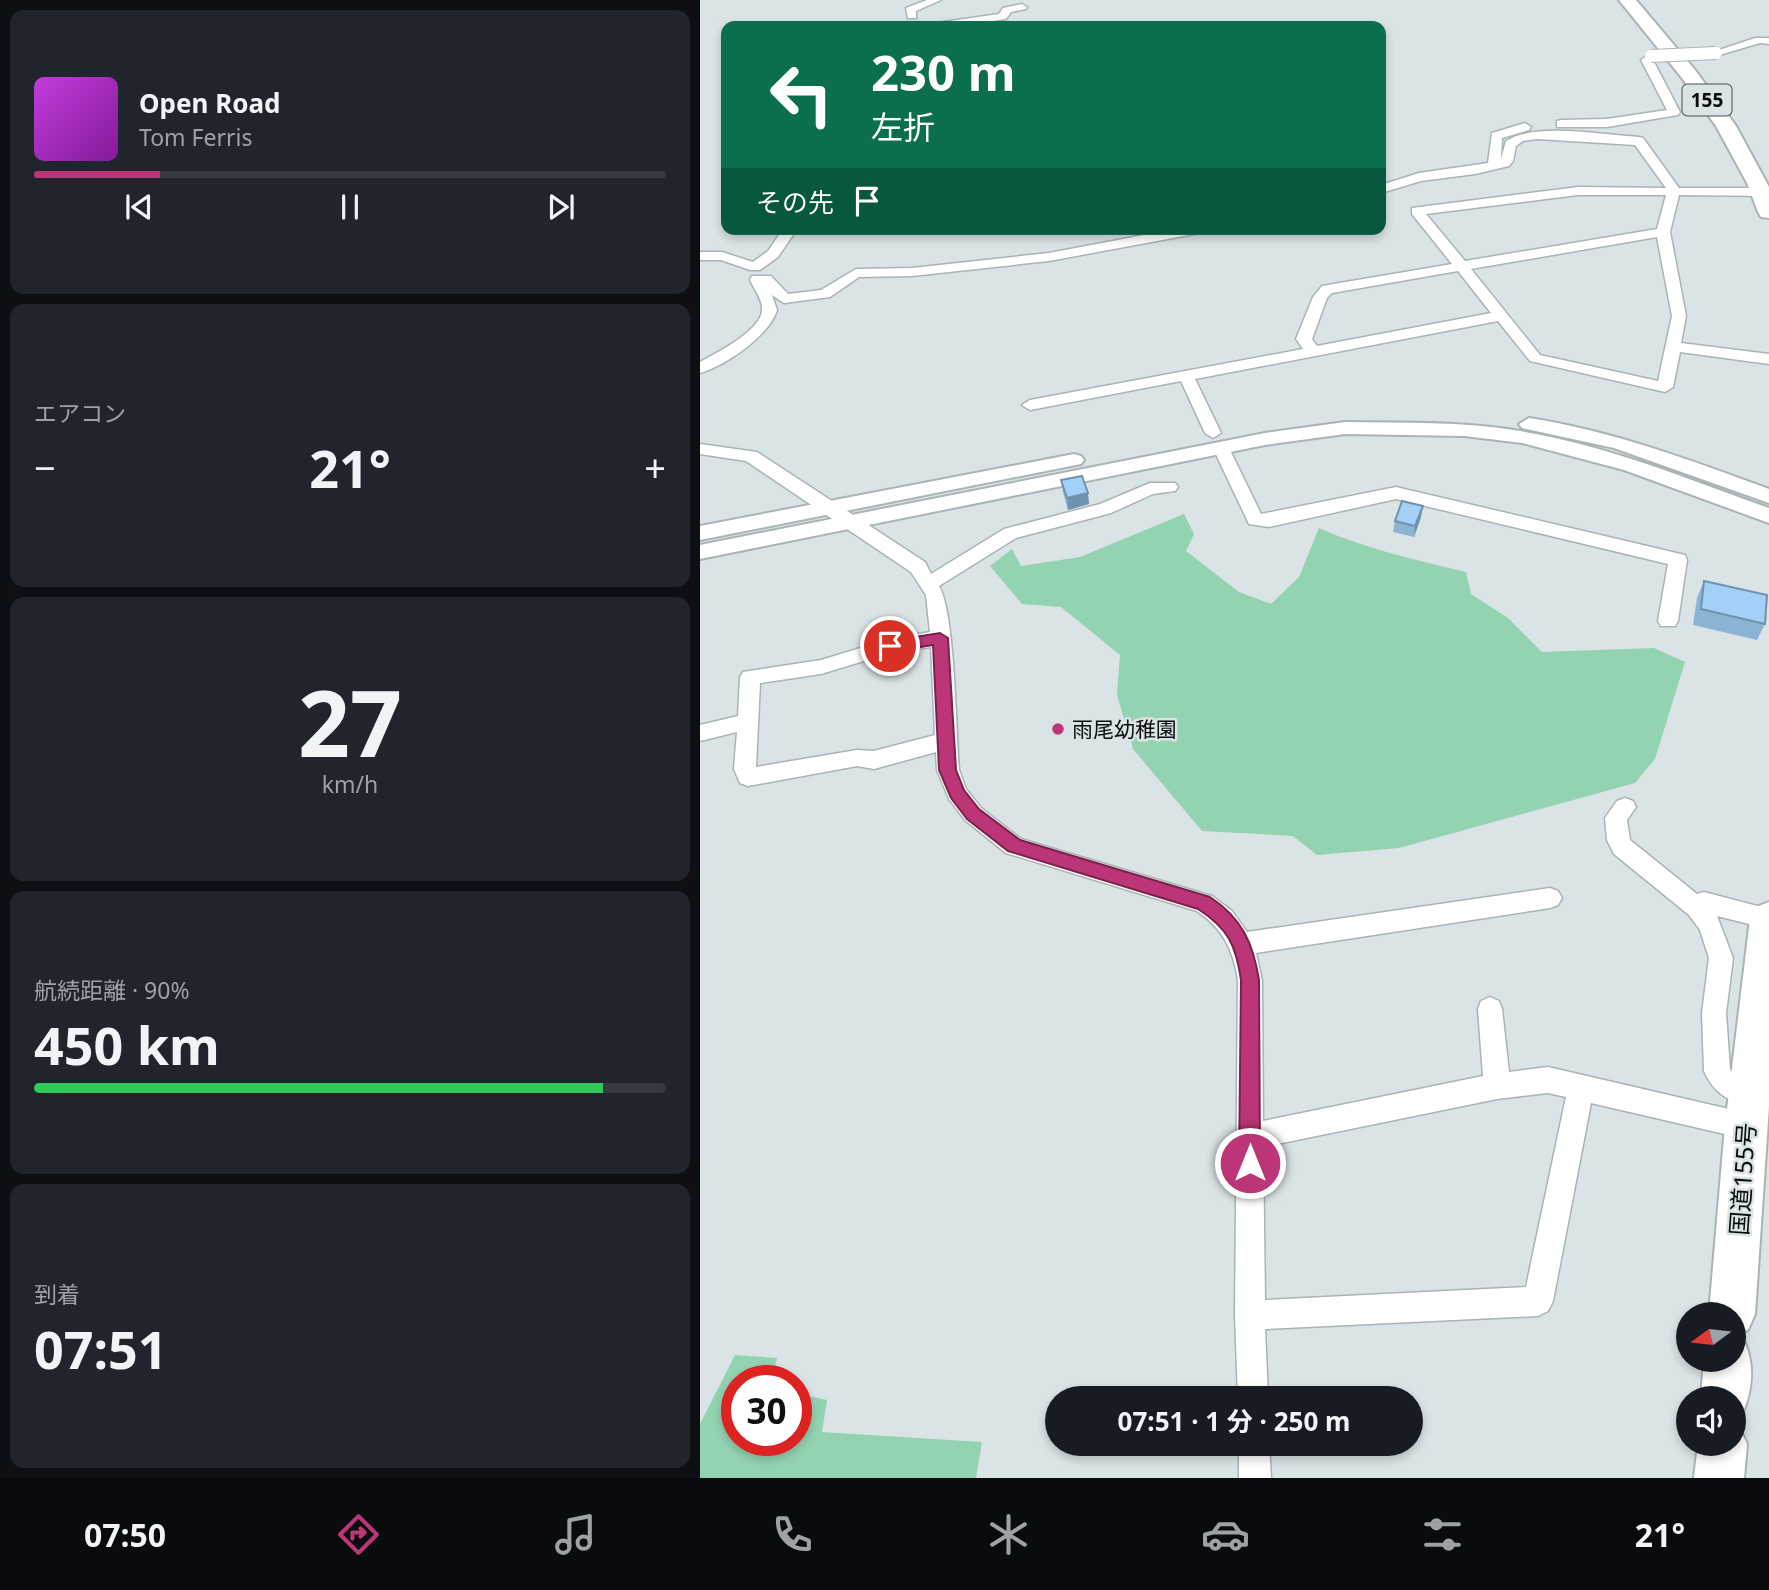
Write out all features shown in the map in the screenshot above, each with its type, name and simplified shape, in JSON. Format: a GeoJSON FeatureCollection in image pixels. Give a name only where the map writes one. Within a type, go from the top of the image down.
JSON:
{"type":"FeatureCollection","features":[{"type":"Feature","properties":{"kind":"highway","name":"155"},"geometry":{"type":"LineString","coordinates":[[1628,0],[1718,114],[1765,192],[1769,212]]}},
{"type":"Feature","properties":{"kind":"highway","name":"155"},"geometry":{"type":"LineString","coordinates":[[1642,0],[1743,119]]}},
{"type":"Feature","properties":{"kind":"highway","name":"国道155号"},"geometry":{"type":"LineString","coordinates":[[1733,1302],[1747,1110],[1769,919]]}},
{"type":"Feature","properties":{"kind":"highway"},"geometry":{"type":"LineString","coordinates":[[1719,1478],[1721,1456]]}},
{"type":"Feature","properties":{"kind":"street"},"geometry":{"type":"LineString","coordinates":[[912,16],[910,10],[936,0]]}},
{"type":"Feature","properties":{"kind":"street"},"geometry":{"type":"LineString","coordinates":[[969,21],[1002,16],[1007,10],[1022,7]]}},
{"type":"Feature","properties":{"kind":"street"},"geometry":{"type":"LineString","coordinates":[[1494,165],[1494,139],[1506,131],[1549,124],[1607,123],[1675,112],[1647,60],[1651,56],[1716,52],[1766,43],[1767,28]]}},
{"type":"Feature","properties":{"kind":"street"},"geometry":{"type":"LineString","coordinates":[[1386,187],[1419,177],[1475,170],[1507,162],[1510,144],[1526,136],[1634,139],[1642,144],[1674,190],[1663,232],[1679,316],[1665,387],[1535,358],[1417,211],[1578,191],[1674,190],[1765,192]]}},
{"type":"Feature","properties":{"kind":"street"},"geometry":{"type":"LineString","coordinates":[[1313,352],[1304,339],[1320,297],[1327,289],[1663,232]]}},
{"type":"Feature","properties":{"kind":"street"},"geometry":{"type":"LineString","coordinates":[[756,273],[786,235]]}},
{"type":"Feature","properties":{"kind":"street"},"geometry":{"type":"LineString","coordinates":[[700,256],[722,256],[756,273],[766,279],[784,299],[831,292],[856,273],[912,272],[1049,257],[1168,235]]}},
{"type":"Feature","properties":{"kind":"street"},"geometry":{"type":"LineString","coordinates":[[700,368],[749,338],[768,318],[770,307],[756,273]]}},
{"type":"Feature","properties":{"kind":"street"},"geometry":{"type":"LineString","coordinates":[[1030,405],[1502,316]]}},
{"type":"Feature","properties":{"kind":"street"},"geometry":{"type":"LineString","coordinates":[[1675,347],[1769,359]]}},
{"type":"Feature","properties":{"kind":"street"},"geometry":{"type":"LineString","coordinates":[[1186,376],[1255,520],[1269,521],[1396,493],[1678,560],[1668,621]]}},
{"type":"Feature","properties":{"kind":"street"},"geometry":{"type":"LineString","coordinates":[[700,533],[825,508],[1217,441],[1361,413],[1482,418],[1547,426],[1614,440],[1676,460],[1769,496]]}},
{"type":"Feature","properties":{"kind":"street"},"geometry":{"type":"LineString","coordinates":[[700,552],[850,522],[1217,441],[1345,428],[1475,432],[1522,437],[1630,465],[1769,516]]}},
{"type":"Feature","properties":{"kind":"street"},"geometry":{"type":"LineString","coordinates":[[700,449],[751,457],[918,567],[935,595],[948,770],[957,793],[973,814],[1014,846],[1203,902],[1229,923],[1242,944],[1250,980],[1250,1315],[1253,1386]]}},
{"type":"Feature","properties":{"kind":"street"},"geometry":{"type":"LineString","coordinates":[[929,584],[1010,533],[1105,509],[1150,489],[1169,486]]}},
{"type":"Feature","properties":{"kind":"street"},"geometry":{"type":"LineString","coordinates":[[940,638],[890,646],[821,667],[750,677],[745,769],[748,777],[857,758],[874,760],[945,741]]}},
{"type":"Feature","properties":{"kind":"street"},"geometry":{"type":"LineString","coordinates":[[700,733],[748,721]]}},
{"type":"Feature","properties":{"kind":"street"},"geometry":{"type":"LineString","coordinates":[[1625,807],[1616,818],[1618,840],[1622,846],[1638,862],[1698,908],[1710,925],[1721,958],[1714,1013],[1717,1071],[1747,1110]]}},
{"type":"Feature","properties":{"kind":"street"},"geometry":{"type":"LineString","coordinates":[[1242,944],[1550,898]]}},
{"type":"Feature","properties":{"kind":"street"},"geometry":{"type":"LineString","coordinates":[[1698,908],[1704,902],[1769,919]]}},
{"type":"Feature","properties":{"kind":"street"},"geometry":{"type":"LineString","coordinates":[[1490,1009],[1497,1086]]}},
{"type":"Feature","properties":{"kind":"street"},"geometry":{"type":"LineString","coordinates":[[1249,1137],[1497,1086],[1548,1080],[1747,1110]]}},
{"type":"Feature","properties":{"kind":"street"},"geometry":{"type":"LineString","coordinates":[[1250,1315],[1538,1301],[1581,1086]]}},
{"type":"Feature","properties":{"kind":"street"},"geometry":{"type":"LineString","coordinates":[[1254,1456],[1255,1478]]}},
{"type":"Feature","properties":{"kind":"green space"},"geometry":{"type":"Polygon","coordinates":[[[1184,514],[1194,534],[1186,551],[1239,592],[1271,604],[1299,577],[1319,528],[1373,548],[1466,572],[1471,594],[1508,618],[1542,652],[1654,648],[1685,662],[1655,759],[1635,783],[1399,848],[1317,855],[1293,836],[1202,831],[1133,749],[1117,695],[1120,655],[1061,607],[1022,604],[990,566],[1012,549],[1021,566],[1080,557],[1184,514]]]}},
{"type":"Feature","properties":{"kind":"green space"},"geometry":{"type":"Polygon","coordinates":[[[735,1355],[777,1358],[775,1365],[730,1365],[735,1355]]]}},
{"type":"Feature","properties":{"kind":"green space"},"geometry":{"type":"Polygon","coordinates":[[[721,1383],[721,1456],[812,1456],[812,1397],[827,1400],[822,1432],[982,1442],[976,1478],[700,1478],[700,1424],[721,1383]]]}},
{"type":"Feature","properties":{"kind":"building"},"geometry":{"type":"Polygon","coordinates":[[[1082,476],[1088,493],[1067,498],[1061,480],[1082,476]]]}},
{"type":"Feature","properties":{"kind":"building"},"geometry":{"type":"Polygon","coordinates":[[[1402,501],[1423,506],[1415,526],[1395,521],[1402,501]]]}},
{"type":"Feature","properties":{"kind":"building"},"geometry":{"type":"Polygon","coordinates":[[[1704,581],[1767,595],[1765,624],[1701,609],[1704,581]]]}},
{"type":"Feature","properties":{"kind":"place","name":"雨尾幼稚園"},"geometry":{"type":"Point","coordinates":[1058,729]}},
{"type":"Feature","properties":{"kind":"route"},"geometry":{"type":"LineString","coordinates":[[890,646],[940,638],[948,770],[957,793],[973,814],[993,831],[1014,846],[1049,858],[1203,902],[1217,911],[1238,934],[1245,951],[1250,980],[1250,1163]]}}]}
